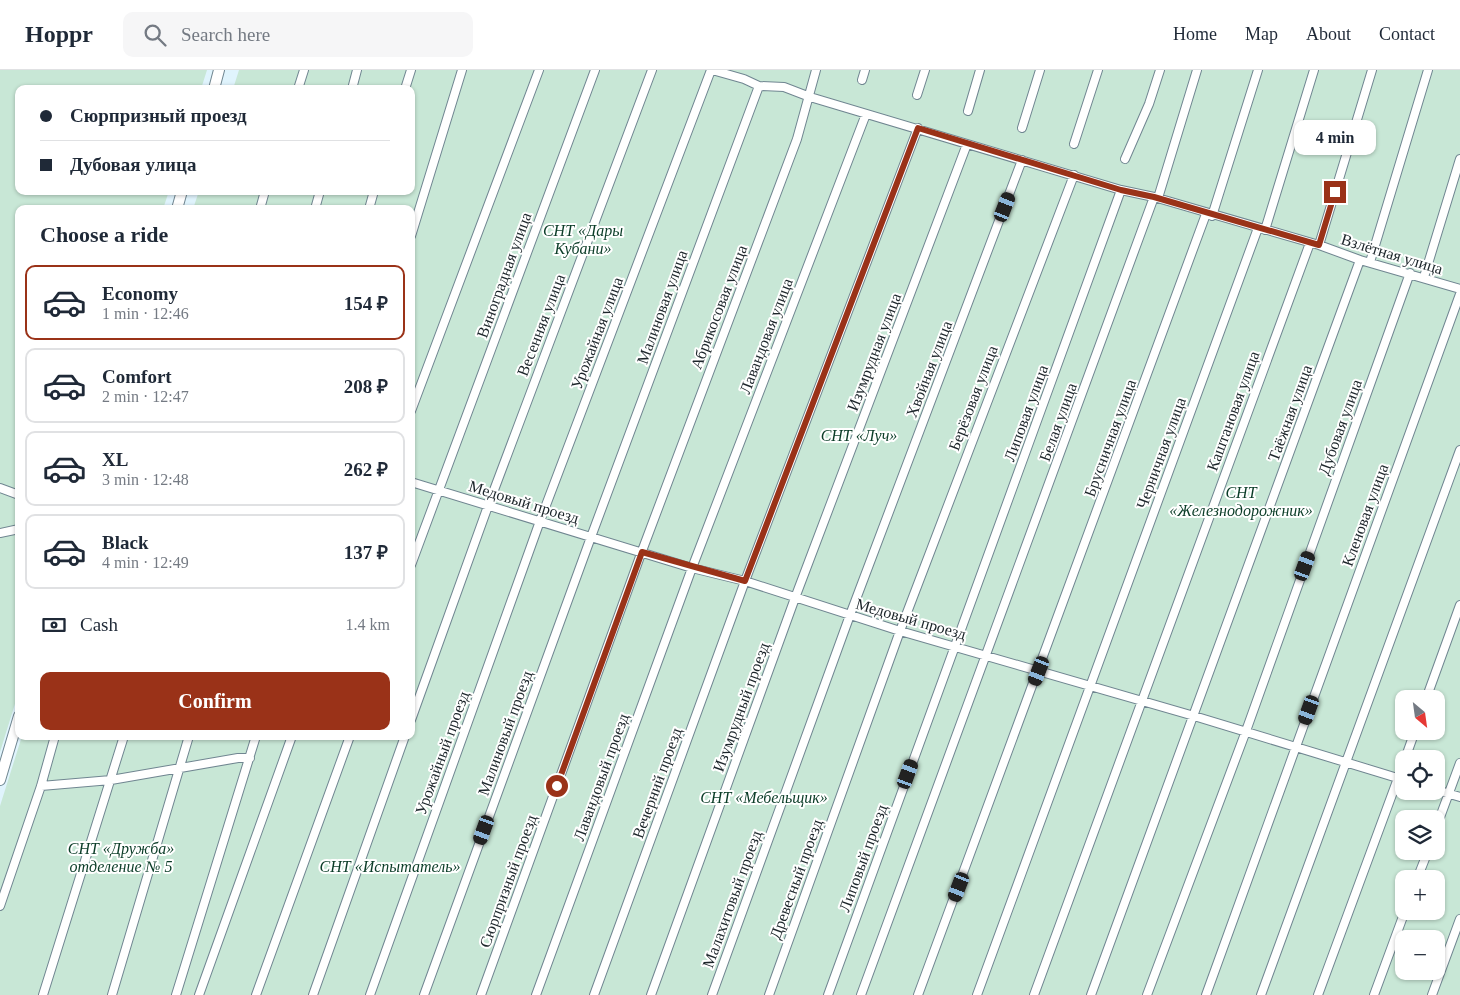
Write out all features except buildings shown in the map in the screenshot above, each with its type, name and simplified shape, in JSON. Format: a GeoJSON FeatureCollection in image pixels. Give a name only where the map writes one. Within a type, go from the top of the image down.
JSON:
{"type":"FeatureCollection","features":[{"type":"Feature","properties":{"kind":"main road"},"geometry":{"type":"LineString","coordinates":[[215,85],[219,70]]}},
{"type":"Feature","properties":{"kind":"main road"},"geometry":{"type":"LineString","coordinates":[[0,780],[15,729]]}},
{"type":"Feature","properties":{"kind":"street"},"geometry":{"type":"LineString","coordinates":[[299,85],[304,70]]}},
{"type":"Feature","properties":{"kind":"street"},"geometry":{"type":"LineString","coordinates":[[353,85],[357,70]]}},
{"type":"Feature","properties":{"kind":"street"},"geometry":{"type":"LineString","coordinates":[[406,85],[411,70]]}},
{"type":"Feature","properties":{"kind":"street"},"geometry":{"type":"LineString","coordinates":[[415,223],[462,70]]}},
{"type":"Feature","properties":{"kind":"street"},"geometry":{"type":"LineString","coordinates":[[415,400],[539,70]]}},
{"type":"Feature","properties":{"kind":"street","name":"Виноградная улица"},"geometry":{"type":"LineString","coordinates":[[415,555],[595,70]]}},
{"type":"Feature","properties":{"kind":"street","name":"Весенняя улица"},"geometry":{"type":"LineString","coordinates":[[415,709],[488,506],[652,70]]}},
{"type":"Feature","properties":{"kind":"street","name":"Взлётная улица"},"geometry":{"type":"LineString","coordinates":[[711,70],[744,78],[759,86],[784,87],[866,114],[1121,190],[1156,198],[1209,215],[1319,245],[1360,260],[1460,289]]}},
{"type":"Feature","properties":{"kind":"street","name":"Урожайная улица"},"geometry":{"type":"LineString","coordinates":[[540,521],[711,70]]}},
{"type":"Feature","properties":{"kind":"street","name":"Абрикосовая улица"},"geometry":{"type":"LineString","coordinates":[[642,552],[793,148],[810,97],[816,70]]}},
{"type":"Feature","properties":{"kind":"street"},"geometry":{"type":"LineString","coordinates":[[862,80],[865,70]]}},
{"type":"Feature","properties":{"kind":"street"},"geometry":{"type":"LineString","coordinates":[[917,95],[925,70]]}},
{"type":"Feature","properties":{"kind":"street"},"geometry":{"type":"LineString","coordinates":[[968,111],[980,70]]}},
{"type":"Feature","properties":{"kind":"street"},"geometry":{"type":"LineString","coordinates":[[1022,128],[1040,70]]}},
{"type":"Feature","properties":{"kind":"street"},"geometry":{"type":"LineString","coordinates":[[1074,144],[1098,70]]}},
{"type":"Feature","properties":{"kind":"street"},"geometry":{"type":"LineString","coordinates":[[1126,159],[1149,104],[1160,70]]}},
{"type":"Feature","properties":{"kind":"street","name":"Белая улица"},"geometry":{"type":"LineString","coordinates":[[861,995],[1156,198],[1197,70]]}},
{"type":"Feature","properties":{"kind":"street","name":"Брусничная улица"},"geometry":{"type":"LineString","coordinates":[[918,995],[1209,215],[1258,70]]}},
{"type":"Feature","properties":{"kind":"street","name":"Черничная улица"},"geometry":{"type":"LineString","coordinates":[[977,995],[1262,229],[1314,70]]}},
{"type":"Feature","properties":{"kind":"street"},"geometry":{"type":"LineString","coordinates":[[1319,245],[1372,70]]}},
{"type":"Feature","properties":{"kind":"street"},"geometry":{"type":"LineString","coordinates":[[1370,262],[1428,70]]}},
{"type":"Feature","properties":{"kind":"street","name":"Малиновая улица"},"geometry":{"type":"LineString","coordinates":[[591,537],[759,86]]}},
{"type":"Feature","properties":{"kind":"street","name":"Лавандовая улица"},"geometry":{"type":"LineString","coordinates":[[692,568],[866,114]]}},
{"type":"Feature","properties":{"kind":"street","name":"Вечерний проезд"},"geometry":{"type":"LineString","coordinates":[[594,995],[745,581],[918,128]]}},
{"type":"Feature","properties":{"kind":"street","name":"Изумрудная улица"},"geometry":{"type":"LineString","coordinates":[[795,598],[967,144]]}},
{"type":"Feature","properties":{"kind":"street"},"geometry":{"type":"LineString","coordinates":[[1424,277],[1460,159]]}},
{"type":"Feature","properties":{"kind":"street","name":"Хвойная улица"},"geometry":{"type":"LineString","coordinates":[[850,615],[1022,160]]}},
{"type":"Feature","properties":{"kind":"street","name":"Берёзовая улица"},"geometry":{"type":"LineString","coordinates":[[900,631],[1074,175]]}},
{"type":"Feature","properties":{"kind":"street","name":"Липовая улица"},"geometry":{"type":"LineString","coordinates":[[954,646],[1121,190]]}},
{"type":"Feature","properties":{"kind":"street","name":"Каштановая улица"},"geometry":{"type":"LineString","coordinates":[[1034,995],[1310,243]]}},
{"type":"Feature","properties":{"kind":"street","name":"Таёжная улица"},"geometry":{"type":"LineString","coordinates":[[1091,995],[1360,260]]}},
{"type":"Feature","properties":{"kind":"street","name":"Дубовая улица"},"geometry":{"type":"LineString","coordinates":[[1147,995],[1246,731],[1410,273]]}},
{"type":"Feature","properties":{"kind":"street","name":"Кленовая улица"},"geometry":{"type":"LineString","coordinates":[[1206,995],[1460,294]]}},
{"type":"Feature","properties":{"kind":"street"},"geometry":{"type":"LineString","coordinates":[[1261,995],[1460,450]]}},
{"type":"Feature","properties":{"kind":"street","name":"Медовый проезд"},"geometry":{"type":"LineString","coordinates":[[415,483],[692,568],[745,581],[900,631],[1246,731],[1395,777]]}},
{"type":"Feature","properties":{"kind":"street"},"geometry":{"type":"LineString","coordinates":[[0,488],[15,494]]}},
{"type":"Feature","properties":{"kind":"street","name":"Урожайный проезд"},"geometry":{"type":"LineString","coordinates":[[370,995],[540,521]]}},
{"type":"Feature","properties":{"kind":"street"},"geometry":{"type":"LineString","coordinates":[[0,533],[15,530]]}},
{"type":"Feature","properties":{"kind":"street","name":"Малиновый проезд"},"geometry":{"type":"LineString","coordinates":[[424,995],[591,537]]}},
{"type":"Feature","properties":{"kind":"street","name":"Сюрпризный проезд"},"geometry":{"type":"LineString","coordinates":[[481,995],[642,552]]}},
{"type":"Feature","properties":{"kind":"street","name":"Лавандовый проезд"},"geometry":{"type":"LineString","coordinates":[[536,995],[692,568]]}},
{"type":"Feature","properties":{"kind":"street","name":"Изумрудный проезд"},"geometry":{"type":"LineString","coordinates":[[651,995],[795,598]]}},
{"type":"Feature","properties":{"kind":"street"},"geometry":{"type":"LineString","coordinates":[[1429,690],[1460,605]]}},
{"type":"Feature","properties":{"kind":"street","name":"Малахитовый проезд"},"geometry":{"type":"LineString","coordinates":[[712,995],[850,615]]}},
{"type":"Feature","properties":{"kind":"street","name":"Древесный проезд"},"geometry":{"type":"LineString","coordinates":[[769,995],[900,631]]}},
{"type":"Feature","properties":{"kind":"street","name":"Липовый проезд"},"geometry":{"type":"LineString","coordinates":[[828,995],[954,646]]}},
{"type":"Feature","properties":{"kind":"street"},"geometry":{"type":"LineString","coordinates":[[0,906],[41,786],[54,740]]}},
{"type":"Feature","properties":{"kind":"street"},"geometry":{"type":"LineString","coordinates":[[44,995],[123,740]]}},
{"type":"Feature","properties":{"kind":"street"},"geometry":{"type":"LineString","coordinates":[[112,995],[189,740]]}},
{"type":"Feature","properties":{"kind":"street"},"geometry":{"type":"LineString","coordinates":[[176,995],[255,740]]}},
{"type":"Feature","properties":{"kind":"street"},"geometry":{"type":"LineString","coordinates":[[199,995],[291,740]]}},
{"type":"Feature","properties":{"kind":"street"},"geometry":{"type":"LineString","coordinates":[[256,995],[349,740]]}},
{"type":"Feature","properties":{"kind":"street"},"geometry":{"type":"LineString","coordinates":[[313,995],[405,740]]}},
{"type":"Feature","properties":{"kind":"street"},"geometry":{"type":"LineString","coordinates":[[41,786],[111,780],[250,758]]}},
{"type":"Feature","properties":{"kind":"street"},"geometry":{"type":"LineString","coordinates":[[1443,810],[1460,763]]}},
{"type":"Feature","properties":{"kind":"street"},"geometry":{"type":"LineString","coordinates":[[1445,793],[1460,797]]}},
{"type":"Feature","properties":{"kind":"street"},"geometry":{"type":"LineString","coordinates":[[1318,995],[1395,795]]}},
{"type":"Feature","properties":{"kind":"street"},"geometry":{"type":"LineString","coordinates":[[1432,995],[1460,919]]}},
{"type":"Feature","properties":{"kind":"street"},"geometry":{"type":"LineString","coordinates":[[1374,995],[1402,920]]}},
{"type":"Feature","properties":{"kind":"green space"},"geometry":{"type":"Polygon","coordinates":[[[0,70],[207,70],[202,85],[15,85],[15,195],[168,195],[164,205],[15,205],[15,529],[0,531],[0,70]]]}},
{"type":"Feature","properties":{"kind":"green space"},"geometry":{"type":"Polygon","coordinates":[[[239,70],[1460,70],[1460,995],[0,995],[0,806],[21,740],[415,740],[415,205],[194,205],[198,195],[415,195],[415,85],[234,85],[239,70]]]}},
{"type":"Feature","properties":{"kind":"green space"},"geometry":{"type":"Polygon","coordinates":[[[15,532],[15,704],[0,752],[0,534],[15,532]]]}},
{"type":"Feature","properties":{"kind":"route"},"geometry":{"type":"LineString","coordinates":[[557,786],[642,552],[692,568],[745,581],[918,128],[1121,190],[1154,197],[1206,214],[1319,245],[1335,192]]}},
{"type":"Feature","properties":{"kind":"park label","name":"СНТ «Дары Кубани»"},"geometry":{"type":"Point","coordinates":[583,239]}},
{"type":"Feature","properties":{"kind":"park label","name":"СНТ «Луч»"},"geometry":{"type":"Point","coordinates":[859,435]}},
{"type":"Feature","properties":{"kind":"park label","name":"СНТ «Железнодорожник»"},"geometry":{"type":"Point","coordinates":[1241,501]}},
{"type":"Feature","properties":{"kind":"park label","name":"СНТ «Мебельщик»"},"geometry":{"type":"Point","coordinates":[764,797]}},
{"type":"Feature","properties":{"kind":"park label","name":"СНТ «Дружба» отделение № 5"},"geometry":{"type":"Point","coordinates":[121,857]}},
{"type":"Feature","properties":{"kind":"park label","name":"СНТ «Испытатель»"},"geometry":{"type":"Point","coordinates":[390,866]}}]}
